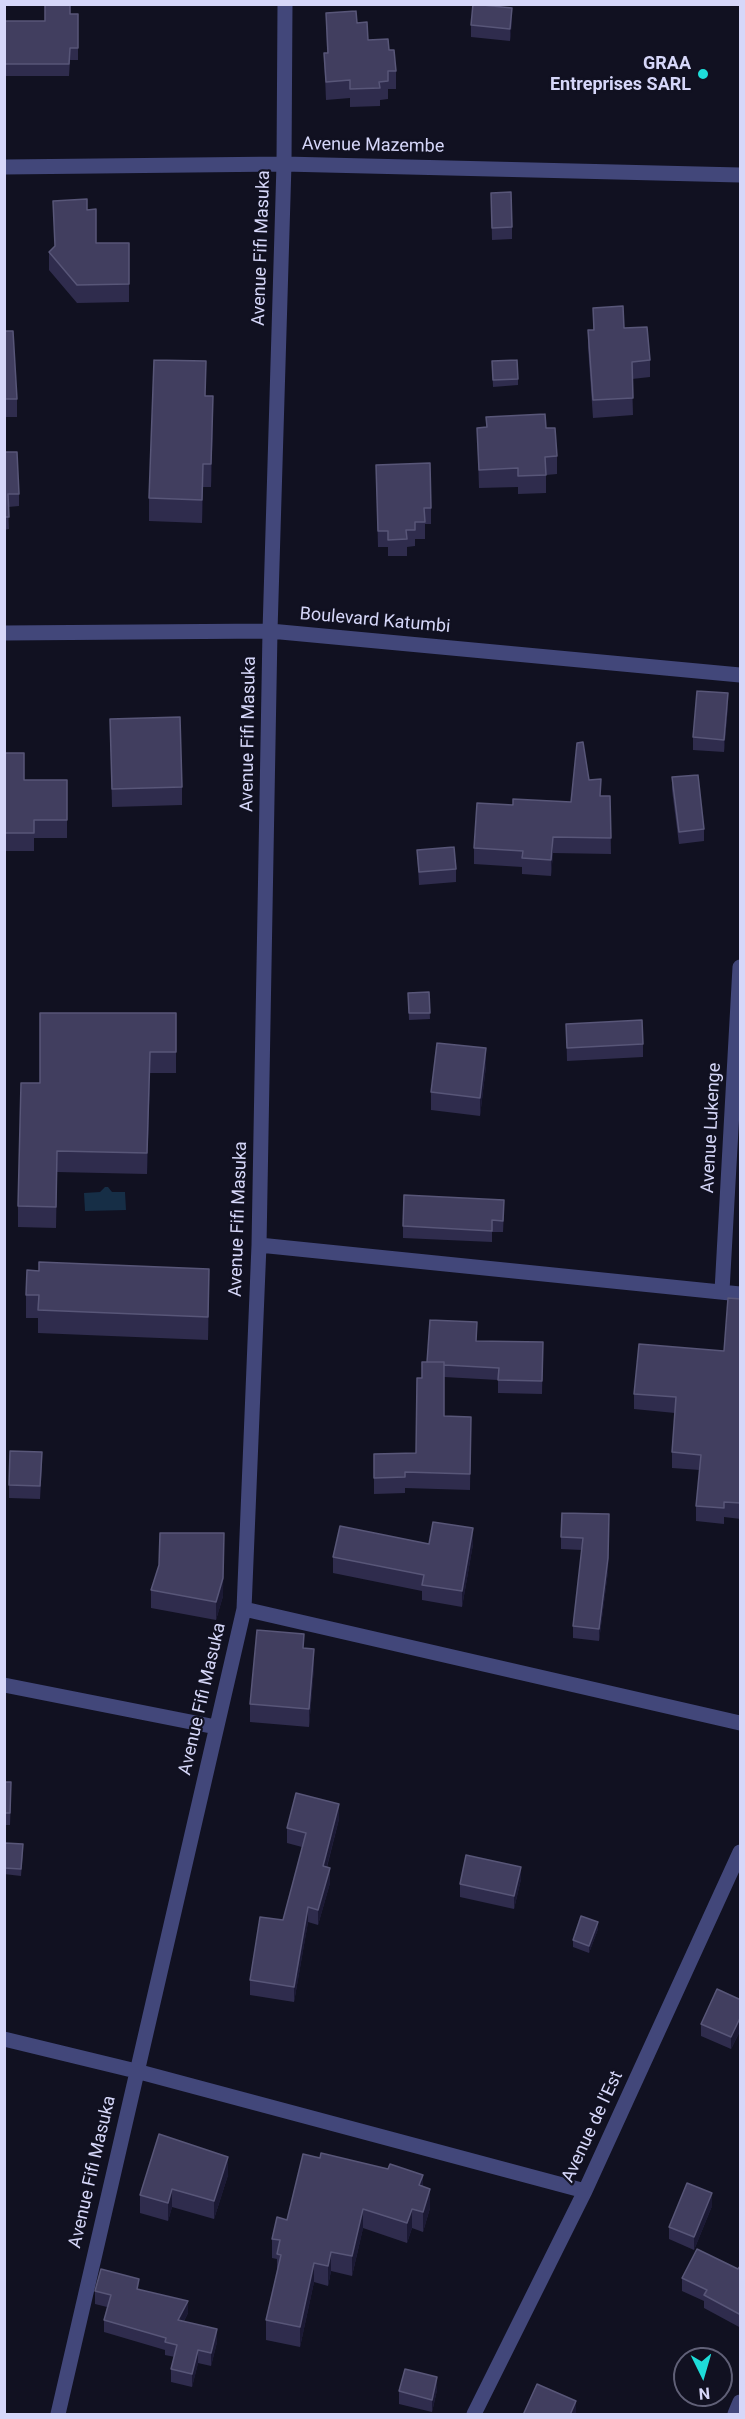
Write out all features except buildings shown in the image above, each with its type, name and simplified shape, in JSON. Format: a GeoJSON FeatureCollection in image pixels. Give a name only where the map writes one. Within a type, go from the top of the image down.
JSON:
{"type":"FeatureCollection","features":[{"type":"Feature","properties":{"kind":"street","name":"Avenue Fifi Masuka"},"geometry":{"type":"LineString","coordinates":[[58,2415],[244,1609],[259,1245],[270,631],[284,164],[285,4]]}},
{"type":"Feature","properties":{"kind":"street","name":"Avenue Mazembe"},"geometry":{"type":"LineString","coordinates":[[4,167],[284,164],[741,175]]}},
{"type":"Feature","properties":{"kind":"street","name":"Boulevard Katumbi"},"geometry":{"type":"LineString","coordinates":[[4,633],[270,631],[741,675]]}},
{"type":"Feature","properties":{"kind":"street","name":"Avenue Lukenge"},"geometry":{"type":"LineString","coordinates":[[722,1291],[741,967]]}},
{"type":"Feature","properties":{"kind":"street"},"geometry":{"type":"LineString","coordinates":[[259,1245],[741,1294]]}},
{"type":"Feature","properties":{"kind":"street"},"geometry":{"type":"LineString","coordinates":[[244,1609],[741,1723]]}},
{"type":"Feature","properties":{"kind":"street"},"geometry":{"type":"LineString","coordinates":[[4,1685],[216,1726]]}},
{"type":"Feature","properties":{"kind":"street","name":"Avenue de l'Est"},"geometry":{"type":"LineString","coordinates":[[474,2415],[585,2191],[741,1852]]}},
{"type":"Feature","properties":{"kind":"street"},"geometry":{"type":"LineString","coordinates":[[4,2039],[136,2071],[585,2191]]}},
{"type":"Feature","properties":{"kind":"street"},"geometry":{"type":"LineString","coordinates":[[735,2415],[741,2402]]}},
{"type":"Feature","properties":{"kind":"water"},"geometry":{"type":"Polygon","coordinates":[[[105,1187],[112,1192],[125,1192],[126,1210],[85,1211],[84,1193],[100,1192],[105,1187]]]}},
{"type":"Feature","properties":{"kind":"place","name":"GRAA Entreprises SARL"},"geometry":{"type":"Point","coordinates":[703,74]}}]}
